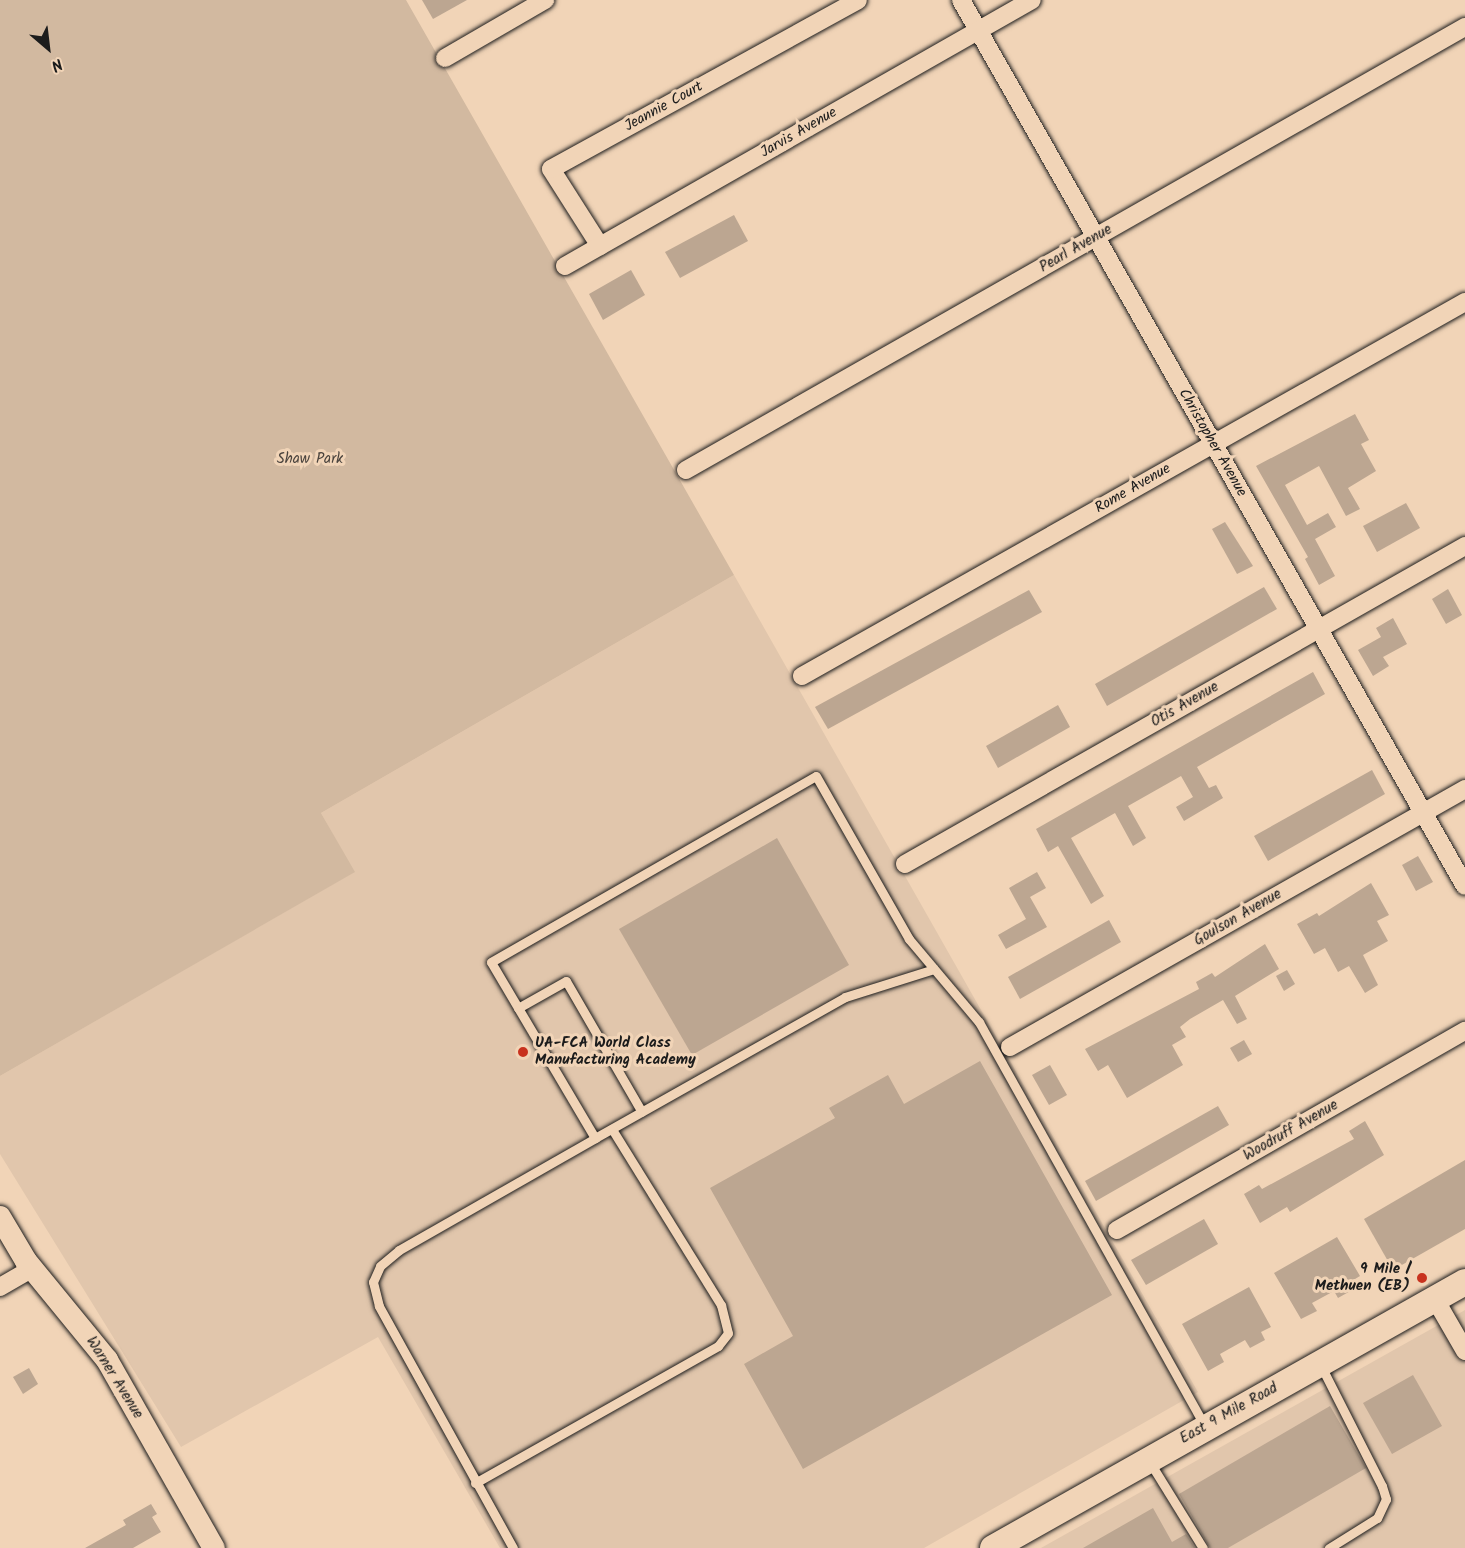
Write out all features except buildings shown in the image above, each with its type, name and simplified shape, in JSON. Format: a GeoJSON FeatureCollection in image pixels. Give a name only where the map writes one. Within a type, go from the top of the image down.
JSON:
{"type":"FeatureCollection","features":[{"type":"Feature","properties":{"kind":"main road","name":"East 9 Mile Road"},"geometry":{"type":"LineString","coordinates":[[993,1548],[1465,1282]]}},
{"type":"Feature","properties":{"kind":"street"},"geometry":{"type":"LineString","coordinates":[[445,58],[545,0]]}},
{"type":"Feature","properties":{"kind":"street","name":"Jeannie Court"},"geometry":{"type":"LineString","coordinates":[[600,246],[550,169],[858,0]]}},
{"type":"Feature","properties":{"kind":"street","name":"Christopher Avenue"},"geometry":{"type":"LineString","coordinates":[[961,0],[1212,445],[1465,886]]}},
{"type":"Feature","properties":{"kind":"street","name":"Jarvis Avenue"},"geometry":{"type":"LineString","coordinates":[[565,266],[1032,0]]}},
{"type":"Feature","properties":{"kind":"street","name":"Pearl Avenue"},"geometry":{"type":"LineString","coordinates":[[686,470],[1465,27]]}},
{"type":"Feature","properties":{"kind":"street","name":"Rome Avenue"},"geometry":{"type":"LineString","coordinates":[[802,676],[1465,302]]}},
{"type":"Feature","properties":{"kind":"street","name":"Otis Avenue"},"geometry":{"type":"LineString","coordinates":[[905,864],[1465,546]]}},
{"type":"Feature","properties":{"kind":"street","name":"Goulson Avenue"},"geometry":{"type":"LineString","coordinates":[[1010,1047],[1465,789]]}},
{"type":"Feature","properties":{"kind":"street","name":"Woodruff Avenue"},"geometry":{"type":"LineString","coordinates":[[1117,1230],[1465,1031]]}},
{"type":"Feature","properties":{"kind":"street","name":"Warner Avenue"},"geometry":{"type":"LineString","coordinates":[[0,1217],[33,1268],[106,1360],[214,1548]]}},
{"type":"Feature","properties":{"kind":"street"},"geometry":{"type":"LineString","coordinates":[[0,1287],[33,1268]]}},
{"type":"Feature","properties":{"kind":"street"},"geometry":{"type":"LineString","coordinates":[[1435,1299],[1465,1351]]}},
{"type":"Feature","properties":{"kind":"lane"},"geometry":{"type":"LineString","coordinates":[[595,1138],[491,962],[816,776],[909,939],[979,1022],[1206,1428]]}},
{"type":"Feature","properties":{"kind":"lane"},"geometry":{"type":"LineString","coordinates":[[513,1548],[475,1483],[449,1426],[379,1306],[374,1290],[375,1274],[399,1250],[845,997],[934,969]]}},
{"type":"Feature","properties":{"kind":"lane"},"geometry":{"type":"LineString","coordinates":[[518,1008],[566,981],[642,1112]]}},
{"type":"Feature","properties":{"kind":"lane"},"geometry":{"type":"LineString","coordinates":[[475,1483],[718,1346],[728,1333],[721,1305],[612,1129]]}},
{"type":"Feature","properties":{"kind":"lane"},"geometry":{"type":"LineString","coordinates":[[1319,1364],[1382,1486],[1386,1499],[1377,1518],[1329,1548]]}},
{"type":"Feature","properties":{"kind":"lane"},"geometry":{"type":"LineString","coordinates":[[1148,1459],[1203,1548]]}},
{"type":"Feature","properties":{"kind":"shaded area","name":"UA-FCA World Class Manufacturing Academy"},"geometry":{"type":"Polygon","coordinates":[[[734,575],[1198,1392],[924,1548],[500,1548],[378,1337],[181,1447],[0,1154],[0,1076],[354,872],[321,813],[734,575]]]}},
{"type":"Feature","properties":{"kind":"shaded area"},"geometry":{"type":"Polygon","coordinates":[[[1465,1310],[1465,1548],[1041,1548],[1465,1310]]]}},
{"type":"Feature","properties":{"kind":"green space","name":"Shaw Park"},"geometry":{"type":"Polygon","coordinates":[[[0,0],[406,0],[734,575],[321,813],[355,872],[0,1076],[0,0]]]}},
{"type":"Feature","properties":{"kind":"place","name":"UA-FCA World Class Manufacturing Academy"},"geometry":{"type":"Point","coordinates":[523,1052]}},
{"type":"Feature","properties":{"kind":"place","name":"9 Mile / Methuen (EB)"},"geometry":{"type":"Point","coordinates":[1422,1278]}}]}
